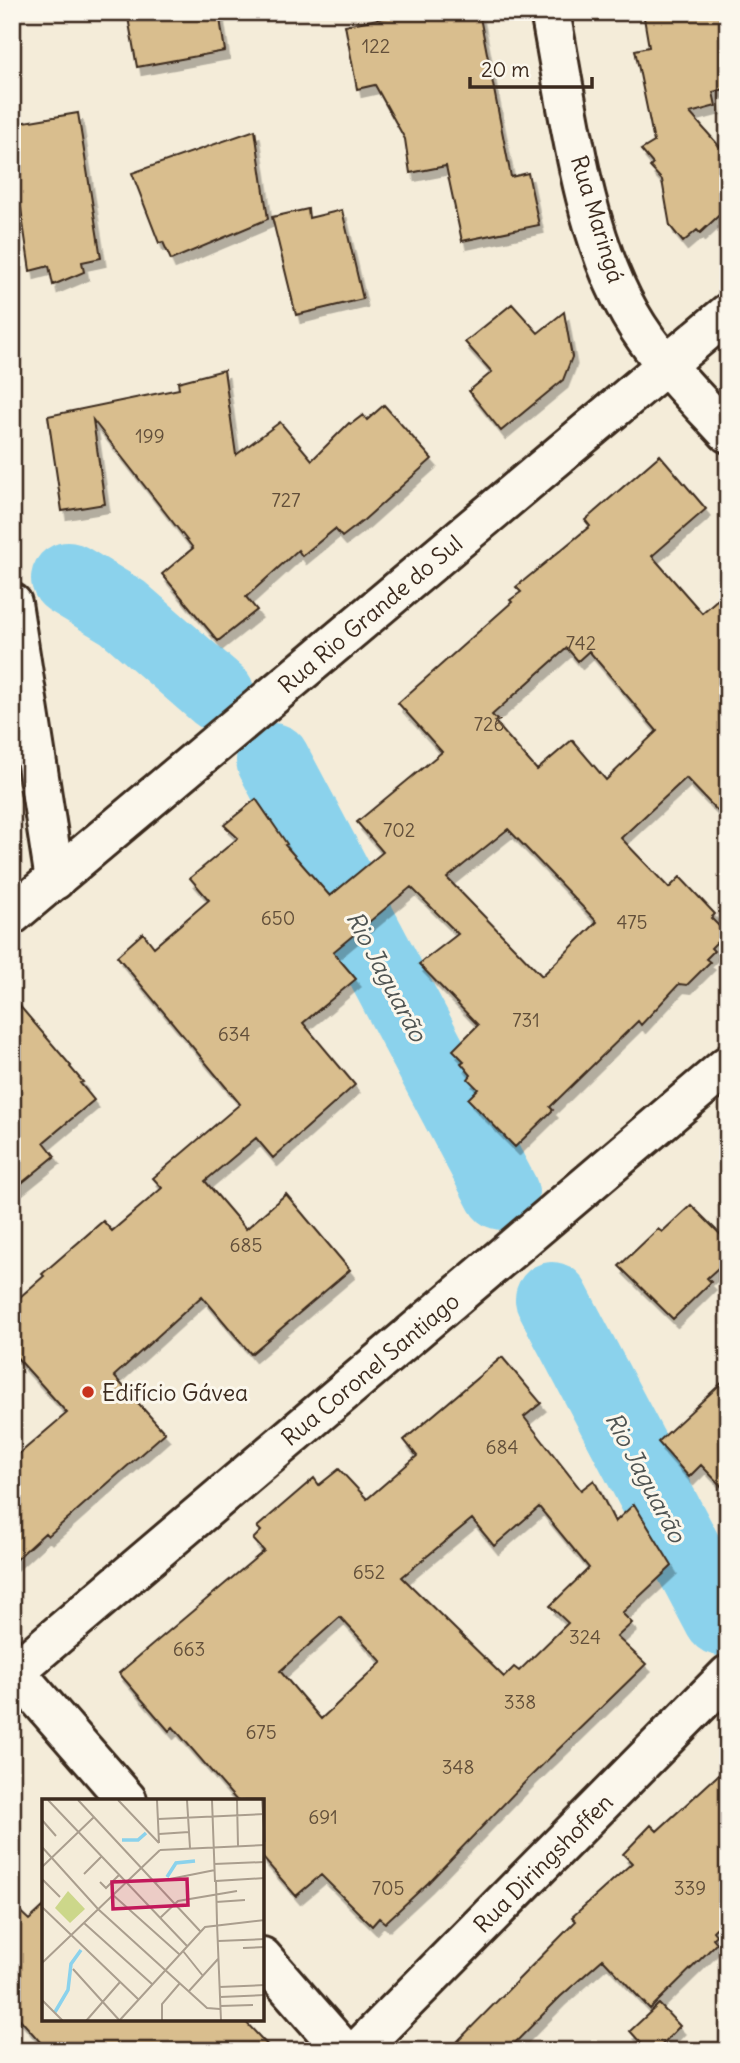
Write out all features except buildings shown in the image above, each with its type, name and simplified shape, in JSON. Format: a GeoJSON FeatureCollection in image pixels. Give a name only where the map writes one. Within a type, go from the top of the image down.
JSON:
{"type":"FeatureCollection","features":[{"type":"Feature","properties":{"kind":"main road","name":"Rua Maringá"},"geometry":{"type":"LineString","coordinates":[[550,12],[584,188],[605,259],[630,315],[666,365],[728,433]]}},
{"type":"Feature","properties":{"kind":"main road","name":"Rua Rio Grande do Sul"},"geometry":{"type":"LineString","coordinates":[[12,915],[728,313]]}},
{"type":"Feature","properties":{"kind":"main road"},"geometry":{"type":"LineString","coordinates":[[12,603],[55,880]]}},
{"type":"Feature","properties":{"kind":"main road","name":"Rua Coronel Santiago"},"geometry":{"type":"LineString","coordinates":[[13,1671],[728,1065]]}},
{"type":"Feature","properties":{"kind":"main road"},"geometry":{"type":"LineString","coordinates":[[13,1671],[125,1799]]}},
{"type":"Feature","properties":{"kind":"main road","name":"Rua Diringshoffen"},"geometry":{"type":"LineString","coordinates":[[358,2051],[728,1675]]}},
{"type":"Feature","properties":{"kind":"main road"},"geometry":{"type":"LineString","coordinates":[[264,1958],[344,2051]]}},
{"type":"Feature","properties":{"kind":"waterway","name":"Rio Jaguarão"},"geometry":{"type":"LineString","coordinates":[[68,579],[123,612],[218,695]]}},
{"type":"Feature","properties":{"kind":"waterway","name":"Rio Jaguarão"},"geometry":{"type":"LineString","coordinates":[[273,760],[502,1193]]}},
{"type":"Feature","properties":{"kind":"waterway","name":"Rio Jaguarão"},"geometry":{"type":"LineString","coordinates":[[552,1299],[721,1619]]}},
{"type":"Feature","properties":{"kind":"place","name":"Edifício Gávea"},"geometry":{"type":"Point","coordinates":[88,1392]}}]}
